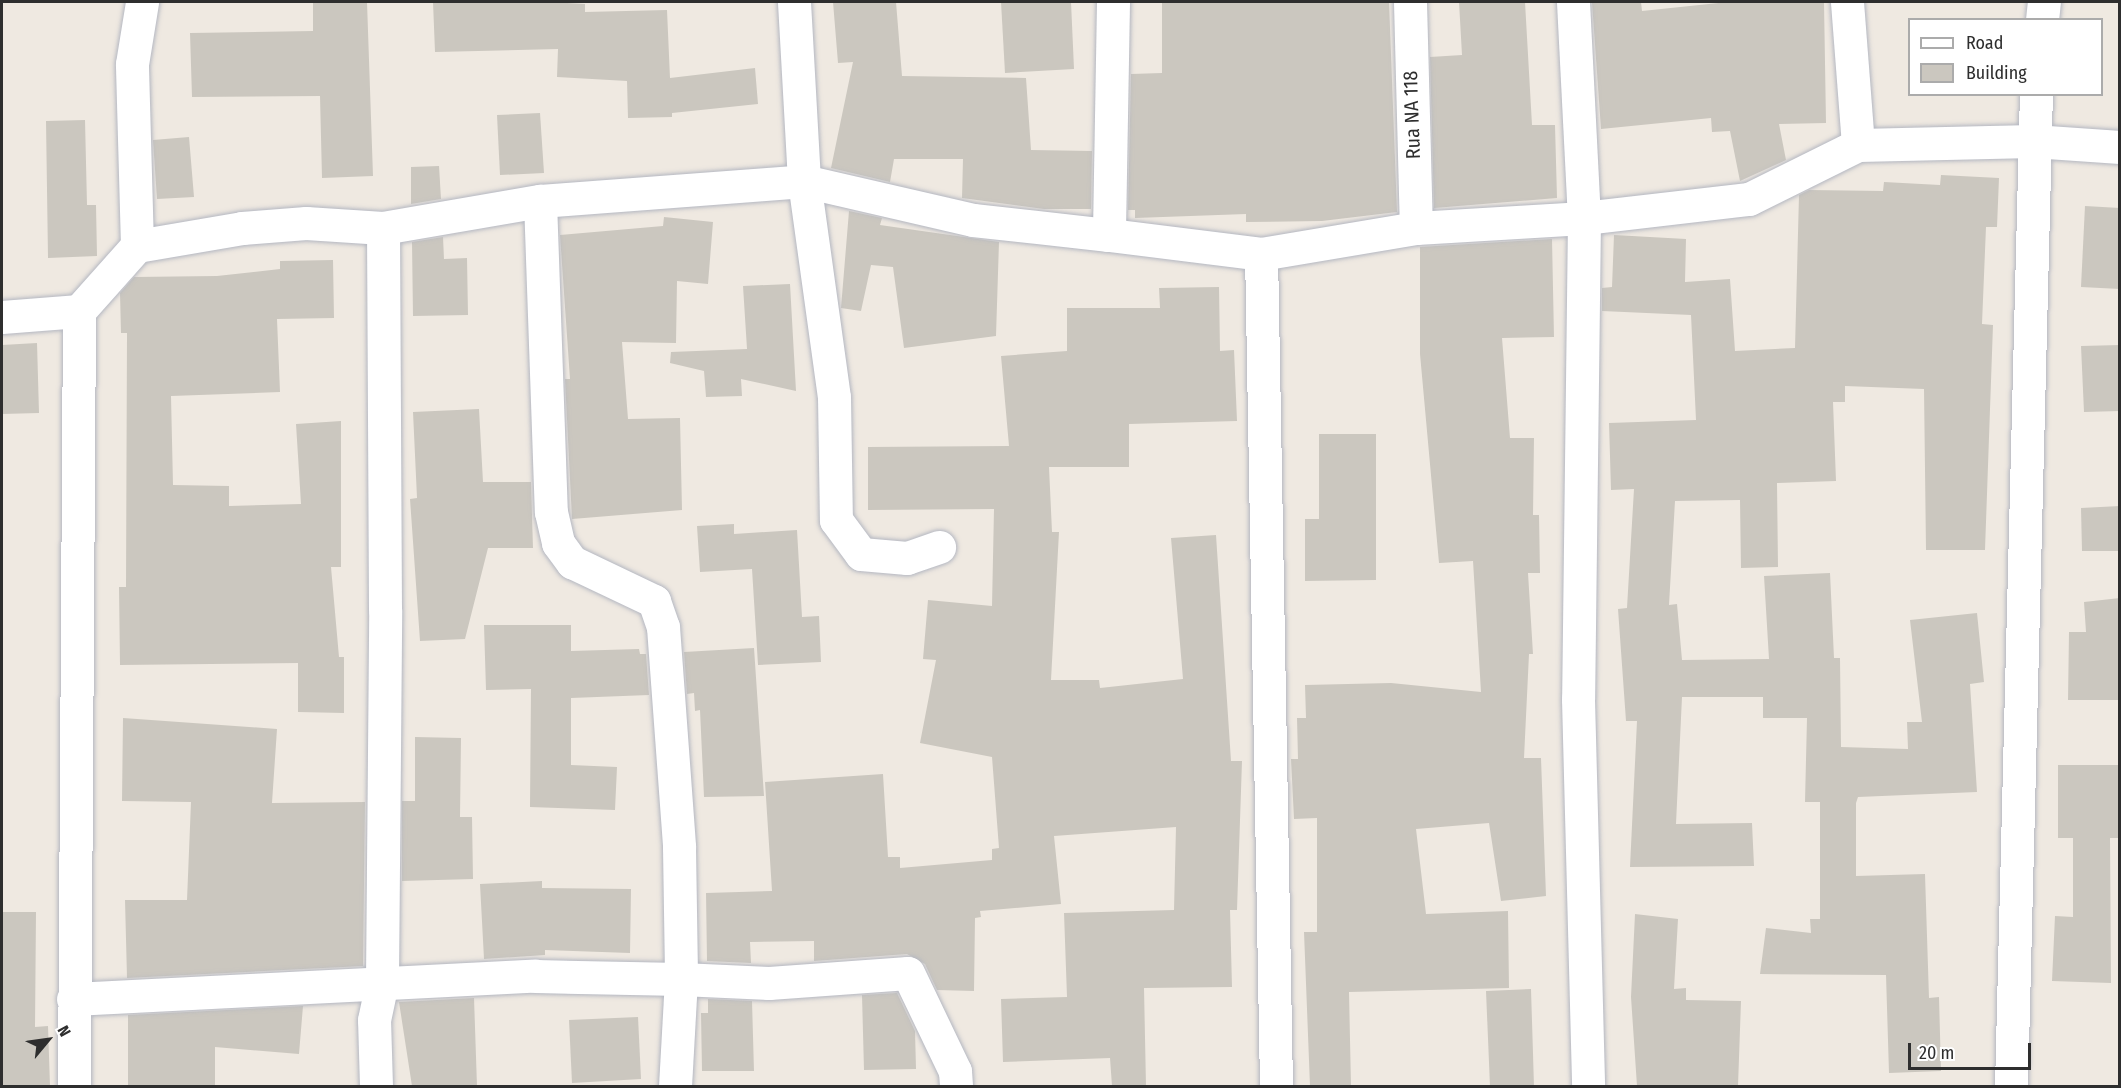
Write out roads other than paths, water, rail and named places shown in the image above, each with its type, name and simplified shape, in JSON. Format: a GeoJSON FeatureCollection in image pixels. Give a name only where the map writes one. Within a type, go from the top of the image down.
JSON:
{"type":"FeatureCollection","features":[{"type":"Feature","properties":{"kind":"street"},"geometry":{"type":"LineString","coordinates":[[137,246],[132,64],[142,2]]}},
{"type":"Feature","properties":{"kind":"street"},"geometry":{"type":"LineString","coordinates":[[794,2],[804,181],[834,397],[836,520],[861,554],[907,558],[939,547]]}},
{"type":"Feature","properties":{"kind":"street"},"geometry":{"type":"LineString","coordinates":[[1109,235],[1113,2]]}},
{"type":"Feature","properties":{"kind":"street","name":"Rua NA 118"},"geometry":{"type":"LineString","coordinates":[[1410,2],[1416,228]]}},
{"type":"Feature","properties":{"kind":"street"},"geometry":{"type":"LineString","coordinates":[[1573,2],[1584,218],[1578,699],[1588,1086]]}},
{"type":"Feature","properties":{"kind":"street"},"geometry":{"type":"LineString","coordinates":[[1847,2],[1858,145]]}},
{"type":"Feature","properties":{"kind":"street"},"geometry":{"type":"LineString","coordinates":[[2042,18],[2044,2]]}},
{"type":"Feature","properties":{"kind":"street"},"geometry":{"type":"LineString","coordinates":[[2011,1086],[2033,141],[2037,96]]}},
{"type":"Feature","properties":{"kind":"street"},"geometry":{"type":"LineString","coordinates":[[74,1086],[79,311],[137,246],[284,225],[383,228],[540,201],[804,181],[984,222],[1261,254],[1416,228],[1584,218],[1749,199],[1858,145],[2033,141],[2120,147]]}},
{"type":"Feature","properties":{"kind":"street"},"geometry":{"type":"LineString","coordinates":[[540,201],[551,512],[558,543],[572,562],[654,601],[663,627],[679,847],[681,980],[675,1086]]}},
{"type":"Feature","properties":{"kind":"street"},"geometry":{"type":"LineString","coordinates":[[376,1086],[374,1020],[382,981],[383,228]]}},
{"type":"Feature","properties":{"kind":"street"},"geometry":{"type":"LineString","coordinates":[[1261,254],[1276,1086]]}},
{"type":"Feature","properties":{"kind":"street"},"geometry":{"type":"LineString","coordinates":[[2,317],[79,311]]}},
{"type":"Feature","properties":{"kind":"street"},"geometry":{"type":"LineString","coordinates":[[73,999],[382,981],[535,976],[769,983],[908,973],[955,1071],[956,1086]]}}]}
